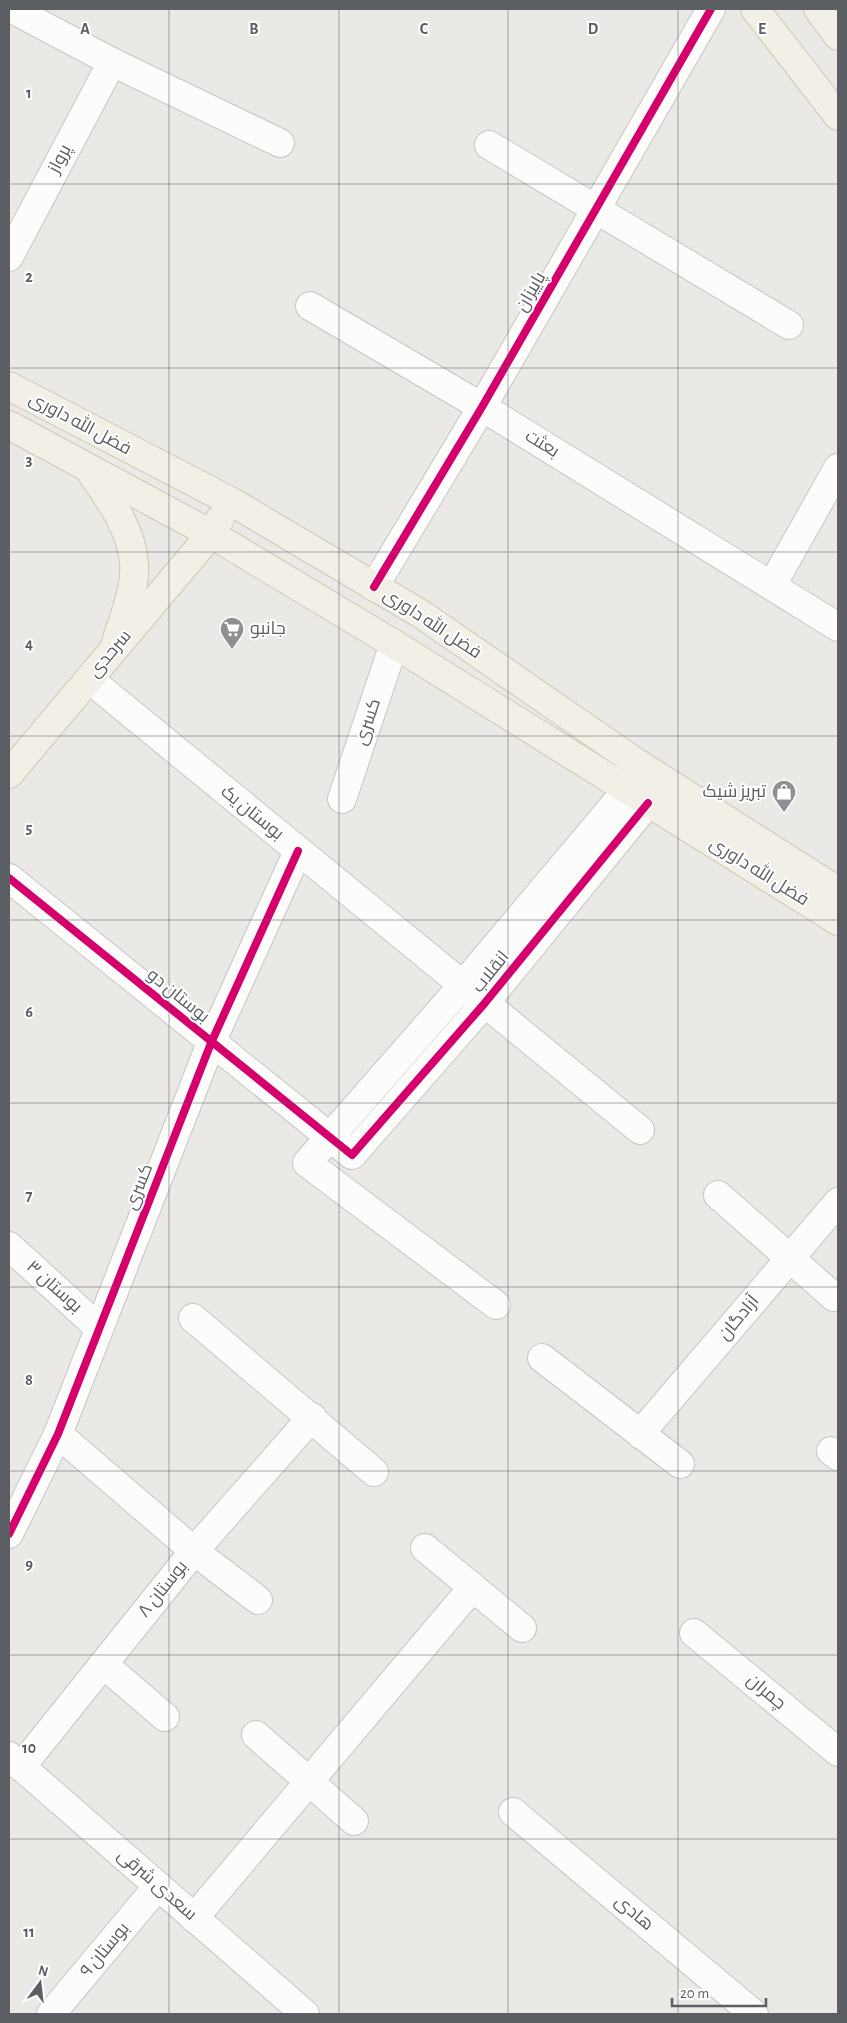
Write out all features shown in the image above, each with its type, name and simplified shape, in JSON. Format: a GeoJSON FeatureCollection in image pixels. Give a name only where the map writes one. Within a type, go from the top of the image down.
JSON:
{"type":"FeatureCollection","features":[{"type":"Feature","properties":{"kind":"main road"},"geometry":{"type":"LineString","coordinates":[[756,9],[838,116]]}},
{"type":"Feature","properties":{"kind":"main road"},"geometry":{"type":"LineString","coordinates":[[818,9],[838,36]]}},
{"type":"Feature","properties":{"kind":"main road","name":"فضل الله داوری"},"geometry":{"type":"LineString","coordinates":[[9,386],[232,502],[422,614],[634,760],[838,891]]}},
{"type":"Feature","properties":{"kind":"main road","name":"فضل الله داوری"},"geometry":{"type":"LineString","coordinates":[[9,425],[211,534],[394,644],[838,921]]}},
{"type":"Feature","properties":{"kind":"main road"},"geometry":{"type":"LineString","coordinates":[[88,468],[115,509],[130,539],[134,565],[131,589],[114,650]]}},
{"type":"Feature","properties":{"kind":"main road","name":"سرحدی"},"geometry":{"type":"LineString","coordinates":[[9,774],[211,534],[232,502]]}},
{"type":"Feature","properties":{"kind":"street"},"geometry":{"type":"LineString","coordinates":[[12,9],[112,62],[280,143]]}},
{"type":"Feature","properties":{"kind":"street","name":"پاییزان"},"geometry":{"type":"LineString","coordinates":[[374,587],[482,408],[711,9]]}},
{"type":"Feature","properties":{"kind":"street","name":"پرواز"},"geometry":{"type":"LineString","coordinates":[[9,257],[112,62]]}},
{"type":"Feature","properties":{"kind":"street"},"geometry":{"type":"LineString","coordinates":[[488,145],[789,325]]}},
{"type":"Feature","properties":{"kind":"street","name":"بعثت"},"geometry":{"type":"LineString","coordinates":[[310,306],[772,584],[838,627]]}},
{"type":"Feature","properties":{"kind":"street"},"geometry":{"type":"LineString","coordinates":[[772,584],[838,468]]}},
{"type":"Feature","properties":{"kind":"street","name":"کسری"},"geometry":{"type":"LineString","coordinates":[[342,799],[394,644]]}},
{"type":"Feature","properties":{"kind":"street","name":"بوستان یک"},"geometry":{"type":"LineString","coordinates":[[89,679],[640,1130]]}},
{"type":"Feature","properties":{"kind":"street","name":"انقلاب"},"geometry":{"type":"LineString","coordinates":[[496,1305],[307,1163],[462,986],[637,796]]}},
{"type":"Feature","properties":{"kind":"street","name":"انقلاب"},"geometry":{"type":"LineString","coordinates":[[352,1155],[484,1004],[637,796]]}},
{"type":"Feature","properties":{"kind":"street","name":"کسری"},"geometry":{"type":"LineString","coordinates":[[9,1534],[58,1434],[211,1043],[298,851]]}},
{"type":"Feature","properties":{"kind":"street","name":"بوستان دو"},"geometry":{"type":"LineString","coordinates":[[9,878],[352,1155]]}},
{"type":"Feature","properties":{"kind":"street"},"geometry":{"type":"LineString","coordinates":[[718,1195],[834,1297]]}},
{"type":"Feature","properties":{"kind":"street","name":"آزادگان"},"geometry":{"type":"LineString","coordinates":[[640,1434],[838,1202]]}},
{"type":"Feature","properties":{"kind":"street","name":"بوستان ۳"},"geometry":{"type":"LineString","coordinates":[[9,1246],[99,1328]]}},
{"type":"Feature","properties":{"kind":"street"},"geometry":{"type":"LineString","coordinates":[[193,1318],[312,1417],[374,1472]]}},
{"type":"Feature","properties":{"kind":"street"},"geometry":{"type":"LineString","coordinates":[[542,1358],[680,1464]]}},
{"type":"Feature","properties":{"kind":"street","name":"بوستان ۸"},"geometry":{"type":"LineString","coordinates":[[15,1761],[103,1664],[194,1551],[312,1417]]}},
{"type":"Feature","properties":{"kind":"street"},"geometry":{"type":"LineString","coordinates":[[58,1434],[194,1551],[258,1600]]}},
{"type":"Feature","properties":{"kind":"street"},"geometry":{"type":"LineString","coordinates":[[425,1548],[522,1628]]}},
{"type":"Feature","properties":{"kind":"street"},"geometry":{"type":"LineString","coordinates":[[194,1918],[473,1588]]}},
{"type":"Feature","properties":{"kind":"street","name":"چمران"},"geometry":{"type":"LineString","coordinates":[[694,1633],[838,1752]]}},
{"type":"Feature","properties":{"kind":"street"},"geometry":{"type":"LineString","coordinates":[[103,1664],[165,1717]]}},
{"type":"Feature","properties":{"kind":"street"},"geometry":{"type":"LineString","coordinates":[[256,1735],[354,1821]]}},
{"type":"Feature","properties":{"kind":"street","name":"سعدی شرقی"},"geometry":{"type":"LineString","coordinates":[[15,1761],[305,2014]]}},
{"type":"Feature","properties":{"kind":"street","name":"هادی"},"geometry":{"type":"LineString","coordinates":[[513,1812],[754,2014]]}},
{"type":"Feature","properties":{"kind":"street","name":"بوستان ۹"},"geometry":{"type":"LineString","coordinates":[[51,2014],[158,1886]]}},
{"type":"Feature","properties":{"kind":"cycle path"},"geometry":{"type":"LineString","coordinates":[[374,587],[482,407],[711,9]]}},
{"type":"Feature","properties":{"kind":"cycle path"},"geometry":{"type":"LineString","coordinates":[[9,878],[352,1155],[484,1004],[648,803]]}},
{"type":"Feature","properties":{"kind":"cycle path"},"geometry":{"type":"LineString","coordinates":[[9,1534],[58,1434],[211,1043],[298,851]]}},
{"type":"Feature","properties":{"kind":"place","name":"جانبو"},"geometry":{"type":"Point","coordinates":[232,650]}},
{"type":"Feature","properties":{"kind":"place","name":"تبریز شیک"},"geometry":{"type":"Point","coordinates":[784,813]}}]}
